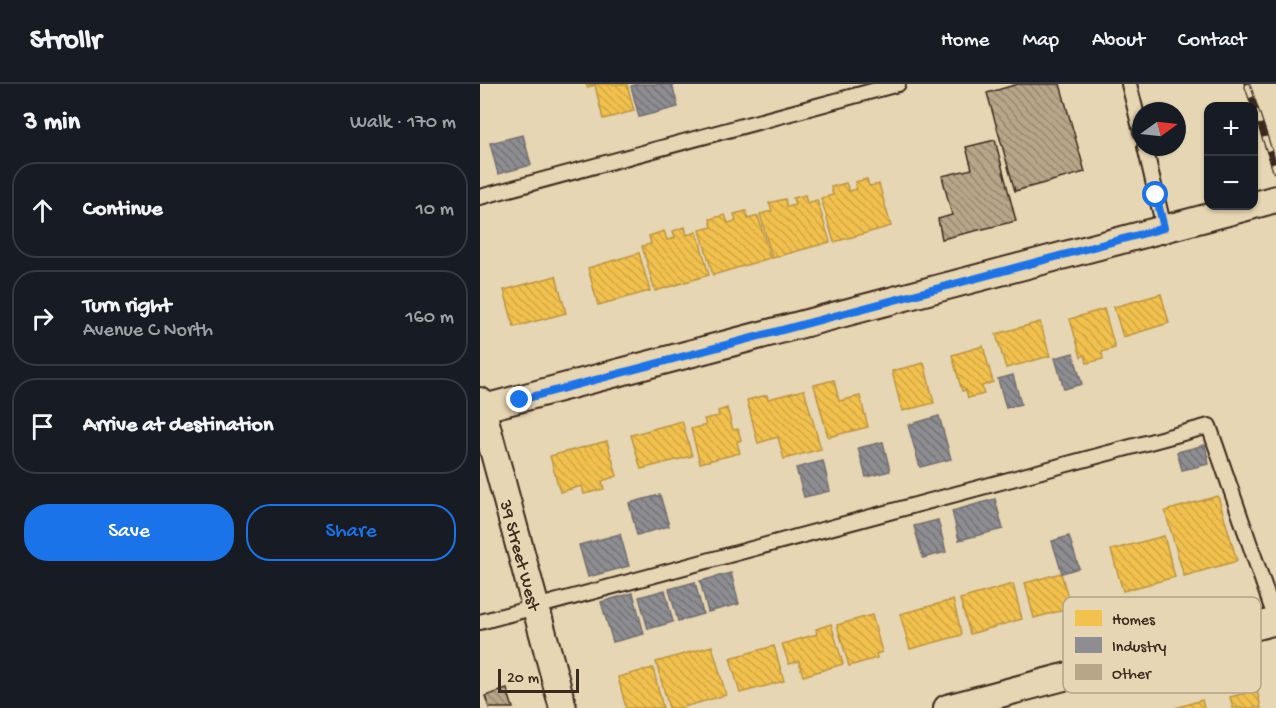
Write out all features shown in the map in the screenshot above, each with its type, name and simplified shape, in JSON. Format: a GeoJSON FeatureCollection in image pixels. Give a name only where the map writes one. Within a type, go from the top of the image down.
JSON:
{"type":"FeatureCollection","features":[{"type":"Feature","properties":{"kind":"street"},"geometry":{"type":"LineString","coordinates":[[1258,204],[1276,199]]}},
{"type":"Feature","properties":{"kind":"street"},"geometry":{"type":"LineString","coordinates":[[481,406],[1233,210]]}},
{"type":"Feature","properties":{"kind":"street","name":"39 Street West"},"geometry":{"type":"LineString","coordinates":[[481,406],[563,708]]}},
{"type":"Feature","properties":{"kind":"street"},"geometry":{"type":"LineString","coordinates":[[1261,624],[1276,620]]}},
{"type":"Feature","properties":{"kind":"street"},"geometry":{"type":"LineString","coordinates":[[947,708],[1063,677]]}},
{"type":"Feature","properties":{"kind":"lane"},"geometry":{"type":"LineString","coordinates":[[480,197],[898,84]]}},
{"type":"Feature","properties":{"kind":"lane"},"geometry":{"type":"LineString","coordinates":[[1129,84],[1134,102]]}},
{"type":"Feature","properties":{"kind":"lane"},"geometry":{"type":"LineString","coordinates":[[1147,156],[1164,228]]}},
{"type":"Feature","properties":{"kind":"lane"},"geometry":{"type":"LineString","coordinates":[[480,622],[1209,426],[1276,620]]}},
{"type":"Feature","properties":{"kind":"building: Homes"},"geometry":{"type":"Polygon","coordinates":[[[586,84],[627,84],[634,111],[603,119],[595,85],[587,87],[586,84]]]}},
{"type":"Feature","properties":{"kind":"building: Homes"},"geometry":{"type":"Polygon","coordinates":[[[867,179],[869,186],[879,184],[891,226],[834,242],[821,198],[833,195],[831,187],[846,183],[849,191],[857,189],[855,182],[867,179]]]}},
{"type":"Feature","properties":{"kind":"building: Homes"},"geometry":{"type":"Polygon","coordinates":[[[805,195],[807,203],[817,200],[830,242],[772,258],[760,214],[772,211],[769,203],[785,199],[787,207],[795,205],[793,198],[805,195]]]}},
{"type":"Feature","properties":{"kind":"building: Homes"},"geometry":{"type":"Polygon","coordinates":[[[746,211],[748,219],[758,216],[770,258],[713,275],[700,230],[712,227],[710,219],[725,215],[728,223],[736,221],[734,214],[746,211]]]}},
{"type":"Feature","properties":{"kind":"building: Homes"},"geometry":{"type":"Polygon","coordinates":[[[685,227],[687,235],[697,232],[709,275],[655,291],[642,246],[651,244],[649,236],[664,231],[667,240],[675,238],[673,231],[685,227]]]}},
{"type":"Feature","properties":{"kind":"building: Homes"},"geometry":{"type":"Polygon","coordinates":[[[639,253],[650,291],[598,305],[588,268],[639,253]]]}},
{"type":"Feature","properties":{"kind":"building: Homes"},"geometry":{"type":"Polygon","coordinates":[[[556,276],[566,313],[514,327],[504,290],[556,276]]]}},
{"type":"Feature","properties":{"kind":"building: Homes"},"geometry":{"type":"Polygon","coordinates":[[[1161,294],[1169,323],[1123,337],[1114,307],[1161,294]]]}},
{"type":"Feature","properties":{"kind":"building: Homes"},"geometry":{"type":"Polygon","coordinates":[[[1104,309],[1115,348],[1102,352],[1103,359],[1087,363],[1085,355],[1081,357],[1070,319],[1104,309]]]}},
{"type":"Feature","properties":{"kind":"building: Homes"},"geometry":{"type":"Polygon","coordinates":[[[1040,322],[1050,356],[1006,368],[996,334],[1040,322]]]}},
{"type":"Feature","properties":{"kind":"building: Homes"},"geometry":{"type":"Polygon","coordinates":[[[983,346],[993,382],[982,386],[984,394],[968,398],[966,390],[962,391],[952,355],[983,346]]]}},
{"type":"Feature","properties":{"kind":"building: Homes"},"geometry":{"type":"Polygon","coordinates":[[[924,363],[934,403],[902,411],[892,371],[924,363]]]}},
{"type":"Feature","properties":{"kind":"building: Homes"},"geometry":{"type":"Polygon","coordinates":[[[834,380],[839,401],[860,396],[868,427],[828,437],[814,385],[834,380]]]}},
{"type":"Feature","properties":{"kind":"building: Homes"},"geometry":{"type":"Polygon","coordinates":[[[804,390],[821,449],[784,459],[778,437],[758,443],[747,400],[767,395],[768,399],[804,390]]]}},
{"type":"Feature","properties":{"kind":"building: Homes"},"geometry":{"type":"Polygon","coordinates":[[[727,408],[733,430],[738,429],[741,440],[737,442],[740,453],[700,463],[691,429],[706,425],[704,419],[719,416],[718,411],[727,408]]]}},
{"type":"Feature","properties":{"kind":"building: Homes"},"geometry":{"type":"Polygon","coordinates":[[[682,421],[692,456],[641,469],[631,435],[682,421]]]}},
{"type":"Feature","properties":{"kind":"building: Homes"},"geometry":{"type":"Polygon","coordinates":[[[607,441],[617,476],[602,481],[604,489],[584,494],[582,486],[560,492],[550,456],[607,441]]]}},
{"type":"Feature","properties":{"kind":"building: Homes"},"geometry":{"type":"Polygon","coordinates":[[[1218,496],[1237,561],[1184,576],[1165,511],[1218,496]]]}},
{"type":"Feature","properties":{"kind":"building: Homes"},"geometry":{"type":"Polygon","coordinates":[[[1164,536],[1175,577],[1123,591],[1111,550],[1164,536]]]}},
{"type":"Feature","properties":{"kind":"building: Homes"},"geometry":{"type":"Polygon","coordinates":[[[1061,573],[1068,597],[1063,597],[1063,610],[1034,618],[1025,583],[1061,573]]]}},
{"type":"Feature","properties":{"kind":"building: Homes"},"geometry":{"type":"Polygon","coordinates":[[[1013,584],[1022,619],[970,634],[960,599],[1013,584]]]}},
{"type":"Feature","properties":{"kind":"building: Homes"},"geometry":{"type":"Polygon","coordinates":[[[953,600],[962,635],[910,649],[900,614],[953,600]]]}},
{"type":"Feature","properties":{"kind":"building: Homes"},"geometry":{"type":"Polygon","coordinates":[[[872,615],[882,652],[876,654],[877,658],[849,666],[837,625],[872,615]]]}},
{"type":"Feature","properties":{"kind":"building: Homes"},"geometry":{"type":"Polygon","coordinates":[[[831,624],[843,664],[803,676],[799,661],[789,664],[782,644],[817,634],[816,629],[831,624]]]}},
{"type":"Feature","properties":{"kind":"building: Homes"},"geometry":{"type":"Polygon","coordinates":[[[712,646],[726,695],[680,708],[669,708],[656,662],[712,646]]]}},
{"type":"Feature","properties":{"kind":"building: Homes"},"geometry":{"type":"Polygon","coordinates":[[[774,646],[784,681],[740,693],[730,658],[774,646]]]}},
{"type":"Feature","properties":{"kind":"building: Homes"},"geometry":{"type":"Polygon","coordinates":[[[653,668],[663,708],[626,708],[618,677],[653,668]]]}},
{"type":"Feature","properties":{"kind":"building: Homes"},"geometry":{"type":"Polygon","coordinates":[[[1258,693],[1261,708],[1233,708],[1230,697],[1258,693]]]}},
{"type":"Feature","properties":{"kind":"building: Homes"},"geometry":{"type":"Polygon","coordinates":[[[1202,700],[1204,708],[1175,708],[1202,700]]]}},
{"type":"Feature","properties":{"kind":"building: Industry"},"geometry":{"type":"Polygon","coordinates":[[[672,84],[678,107],[639,117],[631,86],[672,84]]]}},
{"type":"Feature","properties":{"kind":"building: Industry"},"geometry":{"type":"Polygon","coordinates":[[[523,135],[531,165],[498,174],[490,143],[523,135]]]}},
{"type":"Feature","properties":{"kind":"building: Industry"},"geometry":{"type":"Polygon","coordinates":[[[1073,353],[1082,384],[1064,389],[1055,358],[1073,353]]]}},
{"type":"Feature","properties":{"kind":"building: Industry"},"geometry":{"type":"Polygon","coordinates":[[[1013,375],[1021,404],[1006,408],[998,379],[1013,375]]]}},
{"type":"Feature","properties":{"kind":"building: Industry"},"geometry":{"type":"Polygon","coordinates":[[[939,416],[951,459],[920,467],[908,425],[939,416]]]}},
{"type":"Feature","properties":{"kind":"building: Industry"},"geometry":{"type":"Polygon","coordinates":[[[883,442],[890,471],[866,477],[858,448],[883,442]]]}},
{"type":"Feature","properties":{"kind":"building: Industry"},"geometry":{"type":"Polygon","coordinates":[[[1205,445],[1209,464],[1182,470],[1177,452],[1205,445]]]}},
{"type":"Feature","properties":{"kind":"building: Industry"},"geometry":{"type":"Polygon","coordinates":[[[823,461],[830,491],[804,497],[796,468],[823,461]]]}},
{"type":"Feature","properties":{"kind":"building: Industry"},"geometry":{"type":"Polygon","coordinates":[[[660,495],[669,526],[637,535],[629,503],[660,495]]]}},
{"type":"Feature","properties":{"kind":"building: Industry"},"geometry":{"type":"Polygon","coordinates":[[[995,499],[1003,529],[959,540],[952,511],[995,499]]]}},
{"type":"Feature","properties":{"kind":"building: Industry"},"geometry":{"type":"Polygon","coordinates":[[[938,520],[946,552],[923,558],[914,526],[938,520]]]}},
{"type":"Feature","properties":{"kind":"building: Industry"},"geometry":{"type":"Polygon","coordinates":[[[620,534],[629,566],[588,577],[579,545],[620,534]]]}},
{"type":"Feature","properties":{"kind":"building: Industry"},"geometry":{"type":"Polygon","coordinates":[[[1069,536],[1079,568],[1062,573],[1052,541],[1069,536]]]}},
{"type":"Feature","properties":{"kind":"building: Industry"},"geometry":{"type":"Polygon","coordinates":[[[731,573],[739,604],[708,612],[700,581],[731,573]]]}},
{"type":"Feature","properties":{"kind":"building: Industry"},"geometry":{"type":"Polygon","coordinates":[[[695,582],[703,614],[678,621],[669,589],[695,582]]]}},
{"type":"Feature","properties":{"kind":"building: Industry"},"geometry":{"type":"Polygon","coordinates":[[[665,590],[673,622],[648,629],[639,597],[665,590]]]}},
{"type":"Feature","properties":{"kind":"building: Industry"},"geometry":{"type":"Polygon","coordinates":[[[633,593],[644,634],[613,642],[601,602],[633,593]]]}},
{"type":"Feature","properties":{"kind":"building: Other"},"geometry":{"type":"Polygon","coordinates":[[[1018,84],[1060,84],[1085,172],[1015,191],[987,93],[1018,84]]]}},
{"type":"Feature","properties":{"kind":"building: Other"},"geometry":{"type":"Polygon","coordinates":[[[995,140],[1016,221],[942,239],[938,219],[952,215],[942,176],[972,169],[966,147],[995,140]]]}},
{"type":"Feature","properties":{"kind":"building: Other"},"geometry":{"type":"Polygon","coordinates":[[[507,689],[513,708],[489,708],[485,696],[507,689]]]}},
{"type":"Feature","properties":{"kind":"railway"},"geometry":{"type":"LineString","coordinates":[[1247,84],[1276,171]]}},
{"type":"Feature","properties":{"kind":"route"},"geometry":{"type":"LineString","coordinates":[[520,400],[1164,228],[1156,195]]}}]}
